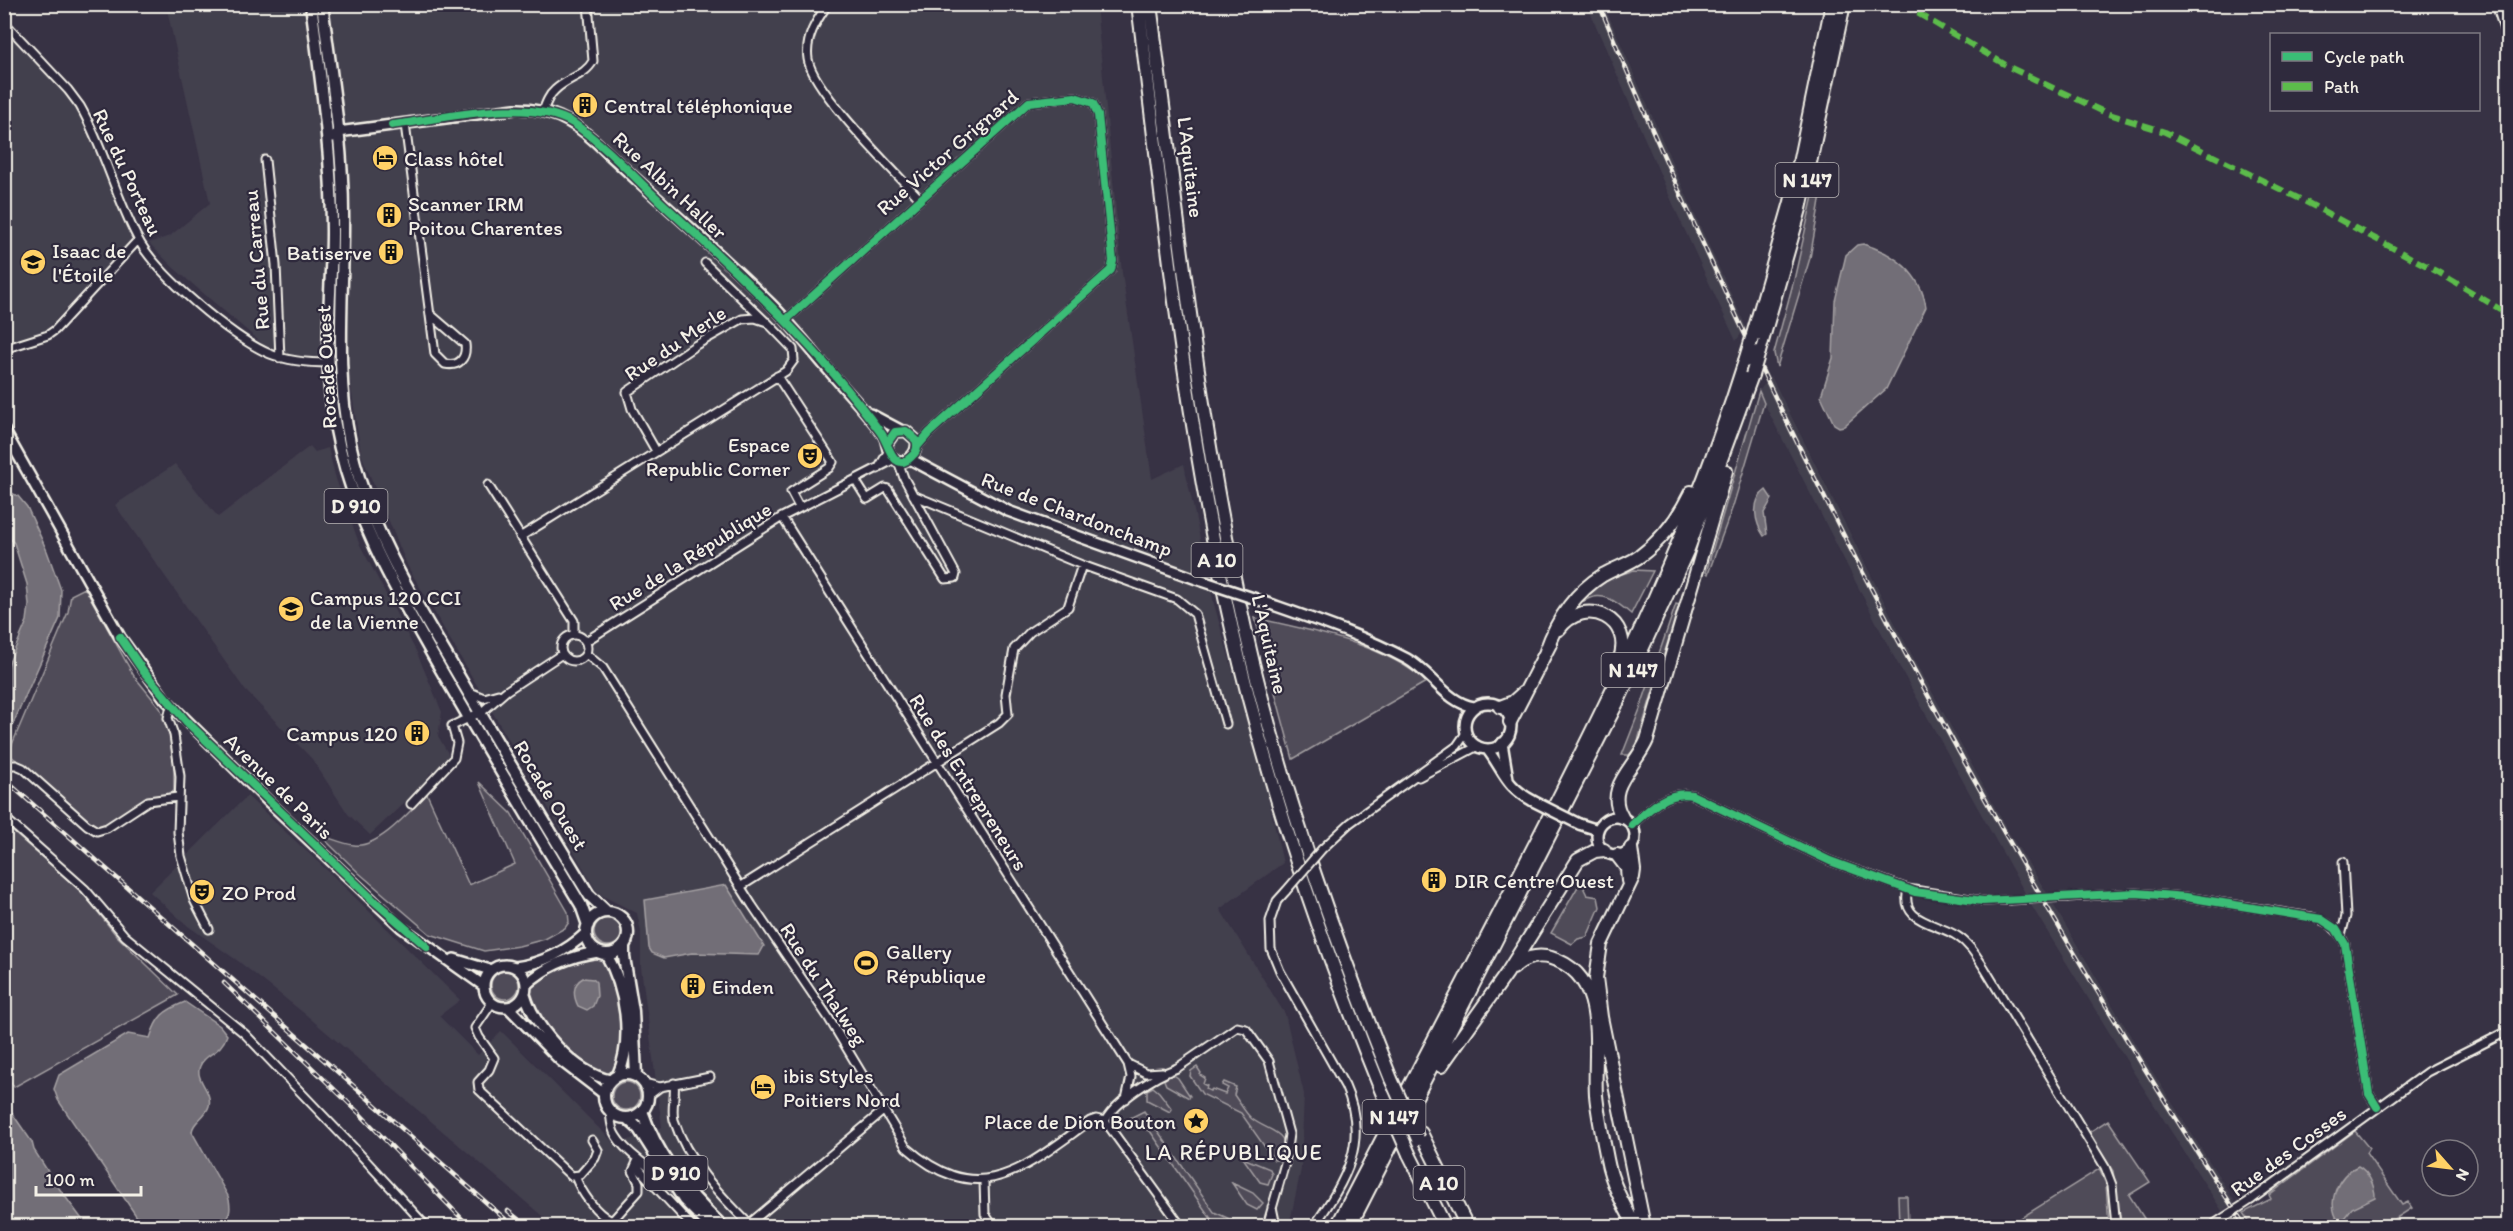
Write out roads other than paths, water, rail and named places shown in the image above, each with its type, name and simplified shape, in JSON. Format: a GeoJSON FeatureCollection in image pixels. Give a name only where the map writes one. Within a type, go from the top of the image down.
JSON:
{"type":"FeatureCollection","features":[{"type":"Feature","properties":{"kind":"highway","name":"L'Aquitaine"},"geometry":{"type":"LineString","coordinates":[[1138,4],[1179,324],[1210,523],[1231,626],[1266,763],[1295,858],[1347,1005],[1409,1154],[1445,1227]]}},
{"type":"Feature","properties":{"kind":"highway","name":"L'Aquitaine"},"geometry":{"type":"LineString","coordinates":[[1150,4],[1203,398],[1226,538],[1244,622],[1270,730],[1306,854],[1375,1039],[1419,1136]]}},
{"type":"Feature","properties":{"kind":"highway","name":"N 147"},"geometry":{"type":"LineString","coordinates":[[1337,1227],[1604,708],[1676,548],[1734,398],[1791,202],[1832,4]]}},
{"type":"Feature","properties":{"kind":"highway","name":"N 147"},"geometry":{"type":"LineString","coordinates":[[1355,1218],[1625,688],[1688,549],[1772,328],[1775,303],[1812,160],[1844,4]]}},
{"type":"Feature","properties":{"kind":"highway"},"geometry":{"type":"LineString","coordinates":[[1622,817],[1614,801],[1617,789],[1642,752],[1647,740],[1753,378]]}},
{"type":"Feature","properties":{"kind":"highway"},"geometry":{"type":"LineString","coordinates":[[1510,722],[1563,613],[1581,592],[1602,576],[1640,556],[1656,543],[1674,522],[1734,398]]}},
{"type":"Feature","properties":{"kind":"highway"},"geometry":{"type":"LineString","coordinates":[[1546,651],[1565,621],[1575,615],[1583,612],[1598,613],[1615,625],[1622,639],[1623,653],[1604,708]]}},
{"type":"Feature","properties":{"kind":"highway"},"geometry":{"type":"LineString","coordinates":[[1500,707],[1513,702],[1526,690]]}},
{"type":"Feature","properties":{"kind":"highway"},"geometry":{"type":"LineString","coordinates":[[1631,848],[1634,870],[1601,944],[1597,965],[1596,1095],[1607,1162],[1635,1227]]}},
{"type":"Feature","properties":{"kind":"highway"},"geometry":{"type":"LineString","coordinates":[[1355,1218],[1379,1180],[1437,1072],[1507,973],[1578,860],[1594,851],[1604,850]]}},
{"type":"Feature","properties":{"kind":"highway"},"geometry":{"type":"LineString","coordinates":[[1617,855],[1629,874],[1626,891]]}},
{"type":"Feature","properties":{"kind":"highway"},"geometry":{"type":"LineString","coordinates":[[1507,973],[1526,959],[1543,957],[1552,959],[1575,972],[1596,999],[1644,1227]]}},
{"type":"Feature","properties":{"kind":"highway"},"geometry":{"type":"LineString","coordinates":[[1419,1136],[1467,1227]]}},
{"type":"Feature","properties":{"kind":"highway","name":"A 10"},"geometry":{"type":"LineString","coordinates":[[1419,1136],[1461,1227]]}},
{"type":"Feature","properties":{"kind":"main road","name":"D 910"},"geometry":{"type":"LineString","coordinates":[[311,4],[328,146],[332,231],[329,363],[331,398],[339,448],[363,524],[392,584],[468,717]]}},
{"type":"Feature","properties":{"kind":"main road","name":"Rocade Ouest"},"geometry":{"type":"LineString","coordinates":[[322,4],[338,132],[344,215],[341,351],[350,446],[374,519],[400,574],[588,895],[606,911]]}},
{"type":"Feature","properties":{"kind":"main road"},"geometry":{"type":"LineString","coordinates":[[315,38],[326,84],[331,122],[338,132],[328,146]]}},
{"type":"Feature","properties":{"kind":"main road","name":"Rue Albin Haller"},"geometry":{"type":"LineString","coordinates":[[338,132],[515,109],[543,111],[564,118],[581,128],[758,292],[786,320],[867,412]]}},
{"type":"Feature","properties":{"kind":"main road"},"geometry":{"type":"LineString","coordinates":[[867,412],[906,432]]}},
{"type":"Feature","properties":{"kind":"main road"},"geometry":{"type":"LineString","coordinates":[[867,412],[898,455]]}},
{"type":"Feature","properties":{"kind":"main road","name":"Avenue de Paris"},"geometry":{"type":"LineString","coordinates":[[4,430],[120,638],[171,706],[401,927],[484,986]]}},
{"type":"Feature","properties":{"kind":"main road"},"geometry":{"type":"LineString","coordinates":[[898,455],[895,432],[906,432]]}},
{"type":"Feature","properties":{"kind":"main road","name":"Rue de Chardonchamp"},"geometry":{"type":"LineString","coordinates":[[906,432],[916,440],[918,450],[928,467]]}},
{"type":"Feature","properties":{"kind":"main road"},"geometry":{"type":"LineString","coordinates":[[898,455],[918,450]]}},
{"type":"Feature","properties":{"kind":"main road","name":"Rue de Chardonchamp"},"geometry":{"type":"LineString","coordinates":[[898,455],[928,467],[965,490],[1008,511],[1353,635],[1408,660],[1427,672],[1459,704],[1474,707]]}},
{"type":"Feature","properties":{"kind":"main road"},"geometry":{"type":"LineString","coordinates":[[1449,695],[1465,721],[1466,733],[1482,747],[1517,792],[1579,824],[1598,830]]}},
{"type":"Feature","properties":{"kind":"main road"},"geometry":{"type":"LineString","coordinates":[[1465,721],[1474,707],[1488,703],[1500,707],[1510,722],[1508,737],[1502,743],[1482,747]]}},
{"type":"Feature","properties":{"kind":"main road","name":"Rocade Ouest"},"geometry":{"type":"LineString","coordinates":[[468,717],[581,905],[587,929]]}},
{"type":"Feature","properties":{"kind":"main road"},"geometry":{"type":"LineString","coordinates":[[1502,743],[1509,784]]}},
{"type":"Feature","properties":{"kind":"main road"},"geometry":{"type":"LineString","coordinates":[[1616,816],[1622,817],[1632,825],[1635,837],[1631,848],[1617,855],[1604,850],[1598,841],[1598,830],[1605,820],[1616,816]]}},
{"type":"Feature","properties":{"kind":"main road"},"geometry":{"type":"LineString","coordinates":[[527,984],[543,971],[566,960],[619,951],[629,935],[627,923],[618,914],[606,911],[595,915],[576,942],[549,957],[515,967],[498,966],[490,970],[484,986],[486,995],[492,1003],[508,1007],[561,1061],[604,1094]]}},
{"type":"Feature","properties":{"kind":"main road"},"geometry":{"type":"LineString","coordinates":[[587,929],[589,944],[602,953],[618,983],[625,1017],[623,1063],[604,1094],[605,1103],[610,1112],[628,1119],[642,1111],[648,1096],[640,1079],[624,946]]}},
{"type":"Feature","properties":{"kind":"main road","name":"Avenue de Paris"},"geometry":{"type":"LineString","coordinates":[[427,947],[464,964],[490,970]]}},
{"type":"Feature","properties":{"kind":"main road"},"geometry":{"type":"LineString","coordinates":[[508,1007],[518,1003],[525,994],[527,984],[523,974],[515,967]]}},
{"type":"Feature","properties":{"kind":"main road"},"geometry":{"type":"LineString","coordinates":[[525,994],[533,1015],[549,1037],[590,1072],[614,1078],[627,1074],[640,1079]]}},
{"type":"Feature","properties":{"kind":"main road","name":"D 910"},"geometry":{"type":"LineString","coordinates":[[642,1111],[649,1128],[684,1184],[722,1227]]}},
{"type":"Feature","properties":{"kind":"main road","name":"D 910"},"geometry":{"type":"LineString","coordinates":[[628,1119],[639,1129],[684,1200],[710,1227]]}},
{"type":"Feature","properties":{"kind":"street"},"geometry":{"type":"LineString","coordinates":[[543,111],[549,95],[585,71],[593,61],[588,4]]}},
{"type":"Feature","properties":{"kind":"street"},"geometry":{"type":"LineString","coordinates":[[828,4],[813,26],[810,37],[808,60],[813,76],[835,105],[920,199]]}},
{"type":"Feature","properties":{"kind":"street"},"geometry":{"type":"LineString","coordinates":[[2496,4],[2508,42]]}},
{"type":"Feature","properties":{"kind":"street","name":"Rue du Porteau"},"geometry":{"type":"LineString","coordinates":[[4,22],[68,90],[80,106],[138,240],[150,256],[211,316],[256,347],[280,358],[329,363]]}},
{"type":"Feature","properties":{"kind":"street","name":"Rue Victor Grignard"},"geometry":{"type":"LineString","coordinates":[[786,320],[1029,102],[1076,97],[1093,103],[1096,108],[1113,261],[1111,270],[929,433],[918,450]]}},
{"type":"Feature","properties":{"kind":"street"},"geometry":{"type":"LineString","coordinates":[[405,123],[430,314],[437,359],[450,365],[460,362],[466,351],[465,344],[430,314]]}},
{"type":"Feature","properties":{"kind":"street","name":"Rue du Carreau"},"geometry":{"type":"LineString","coordinates":[[265,160],[276,265],[280,358]]}},
{"type":"Feature","properties":{"kind":"street"},"geometry":{"type":"LineString","coordinates":[[4,349],[48,335],[55,330],[138,240]]}},
{"type":"Feature","properties":{"kind":"street","name":"Rue du Merle"},"geometry":{"type":"LineString","coordinates":[[705,263],[793,349],[793,363],[777,376]]}},
{"type":"Feature","properties":{"kind":"street","name":"Rue du Merle"},"geometry":{"type":"LineString","coordinates":[[656,451],[632,409],[627,392],[696,345],[742,319],[755,318],[767,322]]}},
{"type":"Feature","properties":{"kind":"street"},"geometry":{"type":"LineString","coordinates":[[341,351],[329,363],[342,379]]}},
{"type":"Feature","properties":{"kind":"street"},"geometry":{"type":"LineString","coordinates":[[520,537],[777,376],[833,462],[830,468],[791,492],[800,507]]}},
{"type":"Feature","properties":{"kind":"street"},"geometry":{"type":"LineString","coordinates":[[906,432],[929,433]]}},
{"type":"Feature","properties":{"kind":"street"},"geometry":{"type":"LineString","coordinates":[[855,480],[867,499],[885,488],[888,489],[945,579],[955,578],[956,574],[902,473],[898,455]]}},
{"type":"Feature","properties":{"kind":"street","name":"Rue de la République"},"geometry":{"type":"LineString","coordinates":[[585,640],[782,517],[878,469],[898,455]]}},
{"type":"Feature","properties":{"kind":"street"},"geometry":{"type":"LineString","coordinates":[[488,485],[573,621],[574,634]]}},
{"type":"Feature","properties":{"kind":"street"},"geometry":{"type":"LineString","coordinates":[[913,495],[1082,565],[1176,599],[1195,614],[1226,724]]}},
{"type":"Feature","properties":{"kind":"street","name":"Rue des Entrepreneurs"},"geometry":{"type":"LineString","coordinates":[[782,517],[1128,1064]]}},
{"type":"Feature","properties":{"kind":"street"},"geometry":{"type":"LineString","coordinates":[[740,887],[999,723],[1008,714],[1006,694],[1014,649],[1030,632],[1068,607],[1082,565]]}},
{"type":"Feature","properties":{"kind":"street"},"geometry":{"type":"LineString","coordinates":[[574,634],[585,640],[588,649],[586,654],[576,662],[568,660],[562,654],[561,648],[565,639],[574,634]]}},
{"type":"Feature","properties":{"kind":"street"},"geometry":{"type":"LineString","coordinates":[[411,804],[454,758],[457,743],[452,726],[562,654]]}},
{"type":"Feature","properties":{"kind":"street","name":"Rue du Thalweg"},"geometry":{"type":"LineString","coordinates":[[586,654],[603,668],[740,887],[828,1017],[906,1147],[939,1170],[963,1178],[984,1181],[1001,1178],[1016,1171],[1090,1121],[1096,1119],[1105,1121]]}},
{"type":"Feature","properties":{"kind":"street"},"geometry":{"type":"LineString","coordinates":[[466,690],[491,701]]}},
{"type":"Feature","properties":{"kind":"street"},"geometry":{"type":"LineString","coordinates":[[489,729],[491,701]]}},
{"type":"Feature","properties":{"kind":"street"},"geometry":{"type":"LineString","coordinates":[[171,706],[168,718],[174,735],[180,776],[178,832],[181,856],[194,900],[209,929]]}},
{"type":"Feature","properties":{"kind":"street"},"geometry":{"type":"LineString","coordinates":[[1314,1227],[1348,1168],[1357,1127],[1352,1102],[1345,1086],[1280,971],[1271,949],[1270,921],[1277,901],[1322,849],[1350,823],[1457,746],[1466,733]]}},
{"type":"Feature","properties":{"kind":"street"},"geometry":{"type":"LineString","coordinates":[[1412,780],[1482,747]]}},
{"type":"Feature","properties":{"kind":"street"},"geometry":{"type":"LineString","coordinates":[[4,765],[12,764],[23,768],[95,830],[107,828],[148,801],[178,797]]}},
{"type":"Feature","properties":{"kind":"street"},"geometry":{"type":"LineString","coordinates":[[1632,825],[1673,794],[1692,795],[1830,861],[1908,889],[1983,901],[2136,892],[2186,897],[2312,917],[2329,923],[2341,936],[2347,954],[2369,1094],[2377,1107]]}},
{"type":"Feature","properties":{"kind":"street"},"geometry":{"type":"LineString","coordinates":[[4,817],[85,889],[125,936],[245,1034],[426,1227]]}},
{"type":"Feature","properties":{"kind":"street"},"geometry":{"type":"LineString","coordinates":[[2341,936],[2346,916],[2343,862]]}},
{"type":"Feature","properties":{"kind":"street"},"geometry":{"type":"LineString","coordinates":[[1908,889],[1907,902],[1914,916],[1922,922],[1949,931],[1966,943],[1985,969],[2105,1167],[2112,1185],[2116,1227]]}},
{"type":"Feature","properties":{"kind":"street"},"geometry":{"type":"LineString","coordinates":[[492,1003],[475,1028],[483,1045],[494,1058],[489,1070],[478,1082],[479,1090],[568,1173],[575,1176],[580,1175],[598,1154],[592,1140]]}},
{"type":"Feature","properties":{"kind":"street"},"geometry":{"type":"LineString","coordinates":[[1181,1227],[1105,1121],[1110,1112],[1126,1099],[1237,1028],[1246,1029],[1269,1061],[1289,1134],[1285,1163],[1267,1227]]}},
{"type":"Feature","properties":{"kind":"street","name":"Rue des Cosses"},"geometry":{"type":"LineString","coordinates":[[2213,1225],[2427,1072],[2508,1030]]}},
{"type":"Feature","properties":{"kind":"street"},"geometry":{"type":"LineString","coordinates":[[1128,1064],[1146,1073],[1167,1072]]}},
{"type":"Feature","properties":{"kind":"street"},"geometry":{"type":"LineString","coordinates":[[1126,1099],[1131,1077],[1128,1064]]}},
{"type":"Feature","properties":{"kind":"street"},"geometry":{"type":"LineString","coordinates":[[648,1096],[660,1087],[710,1077]]}},
{"type":"Feature","properties":{"kind":"street"},"geometry":{"type":"LineString","coordinates":[[640,1079],[660,1087]]}},
{"type":"Feature","properties":{"kind":"street"},"geometry":{"type":"LineString","coordinates":[[674,1083],[676,1093],[674,1117],[686,1147],[718,1191],[749,1224],[883,1111]]}},
{"type":"Feature","properties":{"kind":"street"},"geometry":{"type":"LineString","coordinates":[[610,1112],[615,1136],[638,1160],[669,1179]]}},
{"type":"Feature","properties":{"kind":"street"},"geometry":{"type":"LineString","coordinates":[[575,1176],[578,1185],[603,1217],[612,1221],[639,1191],[639,1183],[633,1171],[638,1160]]}},
{"type":"Feature","properties":{"kind":"street"},"geometry":{"type":"LineString","coordinates":[[638,1160],[641,1171],[692,1227]]}},
{"type":"Feature","properties":{"kind":"street"},"geometry":{"type":"LineString","coordinates":[[984,1181],[985,1214],[993,1227]]}},
{"type":"Feature","properties":{"kind":"street"},"geometry":{"type":"LineString","coordinates":[[1272,1206],[1276,1227]]}},
{"type":"Feature","properties":{"kind":"railway"},"geometry":{"type":"LineString","coordinates":[[1599,4],[1667,163],[1739,321],[1814,477],[1893,630],[2062,932],[2152,1080],[2245,1226]]}},
{"type":"Feature","properties":{"kind":"railway"},"geometry":{"type":"LineString","coordinates":[[4,779],[513,1226]]}},
{"type":"Feature","properties":{"kind":"railway"},"geometry":{"type":"LineString","coordinates":[[224,983],[360,1114],[469,1226]]}},
{"type":"Feature","properties":{"kind":"railway"},"geometry":{"type":"LineString","coordinates":[[508,1211],[527,1226]]}},
{"type":"Feature","properties":{"kind":"place","name":"Central téléphonique"},"geometry":{"type":"Point","coordinates":[585,105]}},
{"type":"Feature","properties":{"kind":"place","name":"Class hôtel"},"geometry":{"type":"Point","coordinates":[385,158]}},
{"type":"Feature","properties":{"kind":"place","name":"Scanner IRM Poitou Charentes"},"geometry":{"type":"Point","coordinates":[389,215]}},
{"type":"Feature","properties":{"kind":"place","name":"Batiserve"},"geometry":{"type":"Point","coordinates":[391,252]}},
{"type":"Feature","properties":{"kind":"place","name":"Isaac de l'Étoile"},"geometry":{"type":"Point","coordinates":[33,262]}},
{"type":"Feature","properties":{"kind":"place","name":"Espace Republic Corner"},"geometry":{"type":"Point","coordinates":[810,456]}},
{"type":"Feature","properties":{"kind":"place","name":"Campus 120 CCI de la Vienne"},"geometry":{"type":"Point","coordinates":[291,609]}},
{"type":"Feature","properties":{"kind":"place","name":"Campus 120"},"geometry":{"type":"Point","coordinates":[417,733]}},
{"type":"Feature","properties":{"kind":"place","name":"DIR Centre Ouest"},"geometry":{"type":"Point","coordinates":[1434,880]}},
{"type":"Feature","properties":{"kind":"place","name":"ZO Prod"},"geometry":{"type":"Point","coordinates":[202,892]}},
{"type":"Feature","properties":{"kind":"place","name":"Gallery République"},"geometry":{"type":"Point","coordinates":[866,963]}},
{"type":"Feature","properties":{"kind":"place","name":"Einden"},"geometry":{"type":"Point","coordinates":[693,986]}},
{"type":"Feature","properties":{"kind":"place","name":"ibis Styles Poitiers Nord"},"geometry":{"type":"Point","coordinates":[763,1087]}},
{"type":"Feature","properties":{"kind":"place","name":"Place de Dion Bouton"},"geometry":{"type":"Point","coordinates":[1196,1121]}},
{"type":"Feature","properties":{"kind":"district","name":"LA RÉPUBLIQUE"},"geometry":{"type":"Point","coordinates":[1234,1152]}}]}
